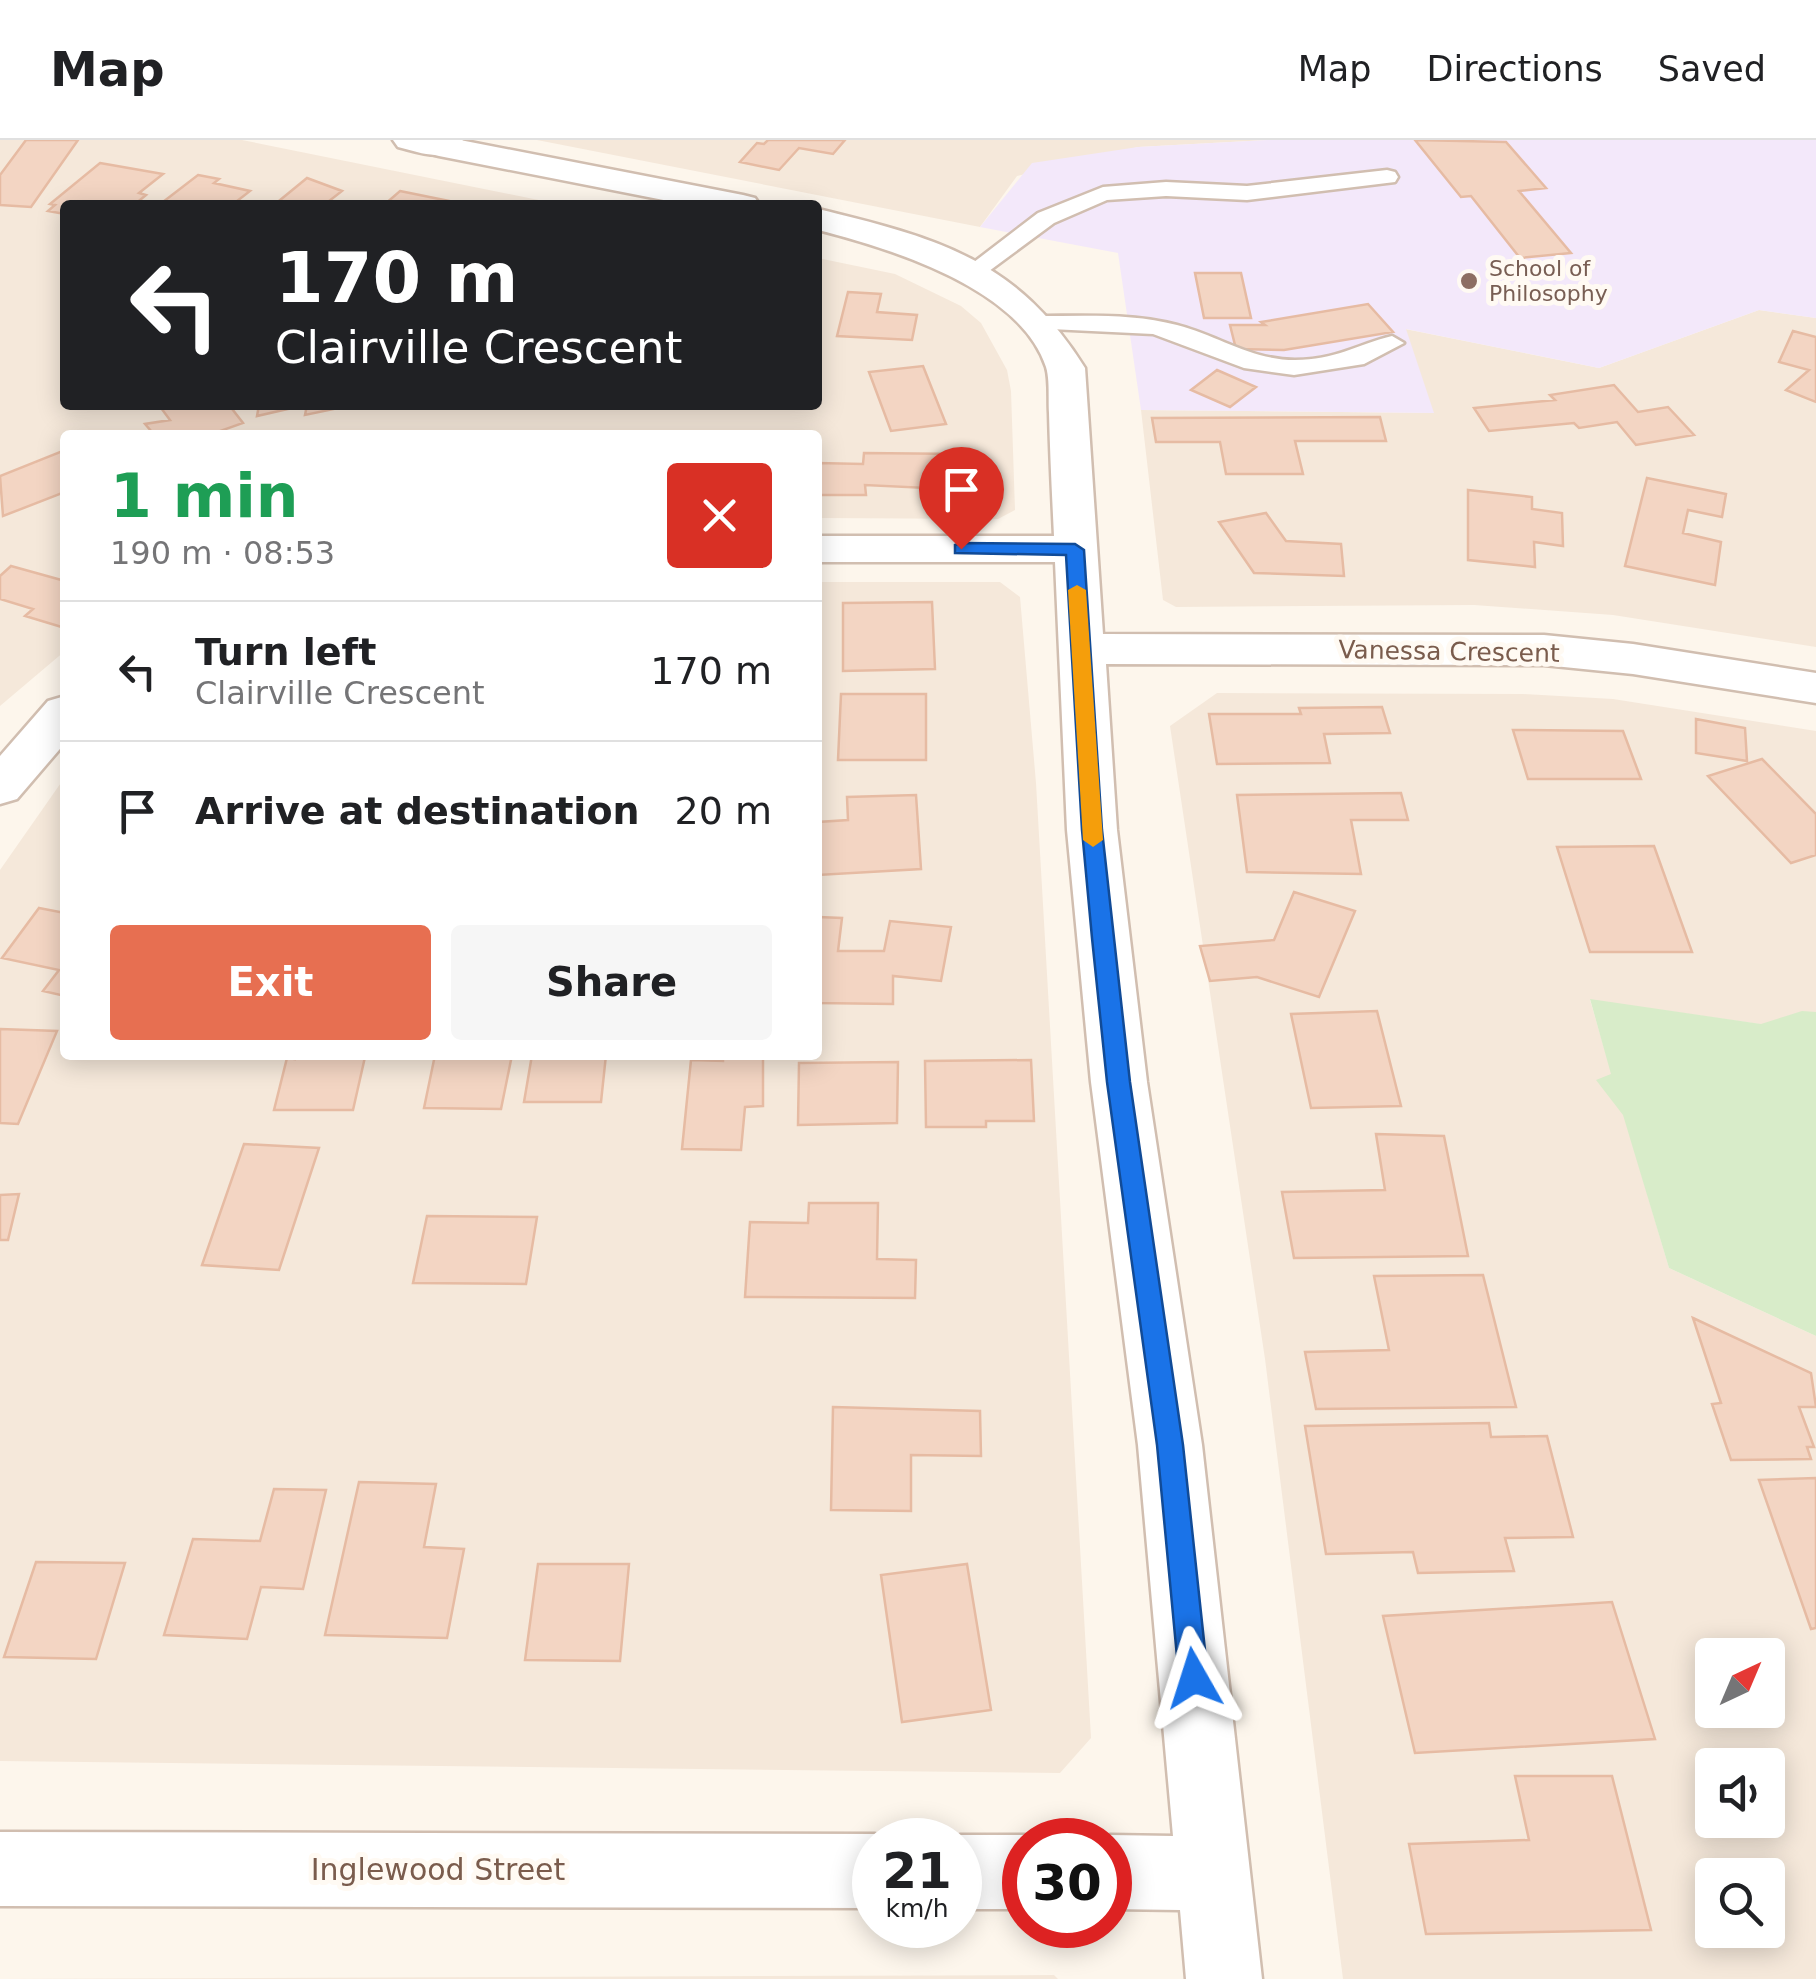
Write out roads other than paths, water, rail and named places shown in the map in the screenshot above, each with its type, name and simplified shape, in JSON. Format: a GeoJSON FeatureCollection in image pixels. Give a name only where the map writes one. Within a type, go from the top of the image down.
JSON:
{"type":"FeatureCollection","features":[{"type":"Feature","properties":{"kind":"street"},"geometry":{"type":"LineString","coordinates":[[432,142],[718,200]]}},
{"type":"Feature","properties":{"kind":"street"},"geometry":{"type":"LineString","coordinates":[[822,221],[899,242],[973,272],[1015,300],[1038,323],[1066,368],[1092,830],[1116,1062],[1170,1445],[1224,1979]]}},
{"type":"Feature","properties":{"kind":"street"},"geometry":{"type":"LineString","coordinates":[[822,549],[1075,550]]}},
{"type":"Feature","properties":{"kind":"street","name":"Vanessa Crescent"},"geometry":{"type":"LineString","coordinates":[[1080,649],[1544,650],[1633,659],[1816,688]]}},
{"type":"Feature","properties":{"kind":"street"},"geometry":{"type":"LineString","coordinates":[[0,787],[60,718]]}},
{"type":"Feature","properties":{"kind":"street","name":"Inglewood Street"},"geometry":{"type":"LineString","coordinates":[[0,1869],[852,1872]]}},
{"type":"Feature","properties":{"kind":"street"},"geometry":{"type":"LineString","coordinates":[[1132,1872],[1214,1873]]}},
{"type":"Feature","properties":{"kind":"lane"},"geometry":{"type":"LineString","coordinates":[[973,272],[1046,218],[1103,194],[1166,188],[1248,193],[1387,177]]}},
{"type":"Feature","properties":{"kind":"lane"},"geometry":{"type":"LineString","coordinates":[[1170,306],[1175,332]]}},
{"type":"Feature","properties":{"kind":"lane"},"geometry":{"type":"LineString","coordinates":[[1038,323],[1130,325],[1175,332],[1236,358],[1286,366],[1342,364],[1369,357],[1392,343]]}},
{"type":"Feature","properties":{"kind":"place","name":"School of Philosophy"},"geometry":{"type":"Point","coordinates":[1469,281]}}]}
